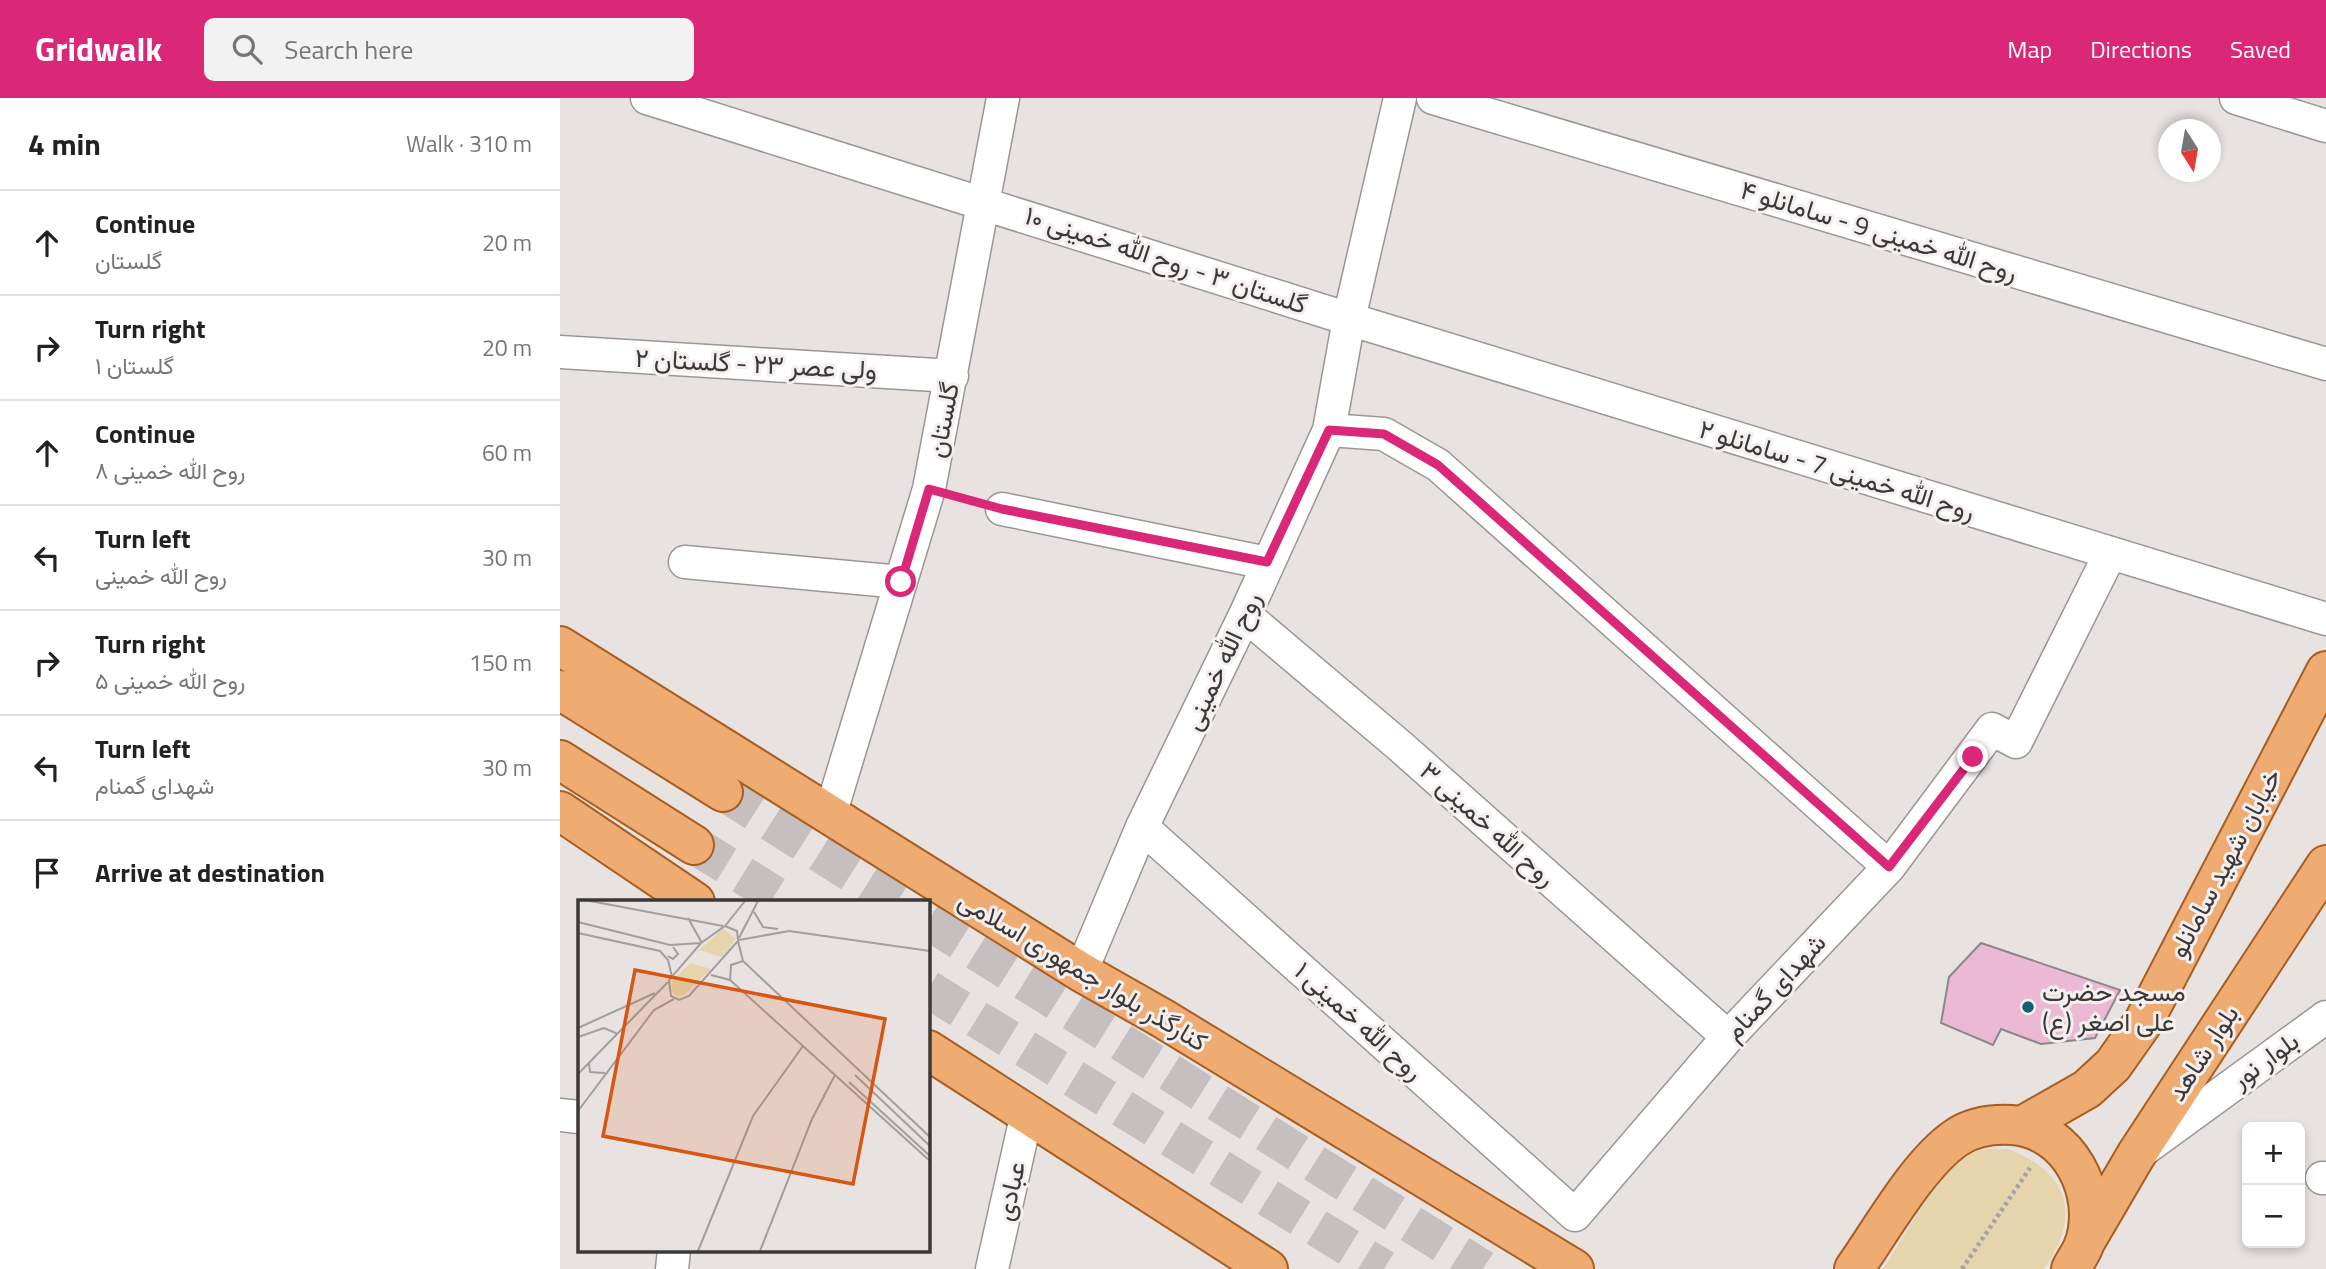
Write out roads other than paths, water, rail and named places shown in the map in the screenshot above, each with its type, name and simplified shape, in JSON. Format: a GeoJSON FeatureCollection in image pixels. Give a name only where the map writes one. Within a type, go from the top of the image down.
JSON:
{"type":"FeatureCollection","features":[{"type":"Feature","properties":{"kind":"main road","name":"کنارگذر بلوار جمهوری اسلامی"},"geometry":{"type":"LineString","coordinates":[[560,646],[1081,972],[1162,1018],[1574,1269]]}},
{"type":"Feature","properties":{"kind":"main road","name":"خیابان شهید سامانلو"},"geometry":{"type":"LineString","coordinates":[[2036,1132],[2113,1065],[2144,1021],[2326,671]]}},
{"type":"Feature","properties":{"kind":"main road"},"geometry":{"type":"LineString","coordinates":[[560,690],[723,792]]}},
{"type":"Feature","properties":{"kind":"main road"},"geometry":{"type":"LineString","coordinates":[[560,760],[694,845]]}},
{"type":"Feature","properties":{"kind":"main road"},"geometry":{"type":"LineString","coordinates":[[560,811],[694,900]]}},
{"type":"Feature","properties":{"kind":"main road","name":"بلوار شاهد"},"geometry":{"type":"LineString","coordinates":[[2078,1256],[2136,1155],[2326,865]]}},
{"type":"Feature","properties":{"kind":"main road"},"geometry":{"type":"LineString","coordinates":[[929,1052],[1268,1269]]}},
{"type":"Feature","properties":{"kind":"main road"},"geometry":{"type":"LineString","coordinates":[[1854,1269],[1928,1164],[1956,1137],[1989,1124],[2036,1132],[2075,1160],[2086,1191],[2078,1256]]}},
{"type":"Feature","properties":{"kind":"street","name":"گلستان ۳ - روح الله خمینی ۱۰"},"geometry":{"type":"LineString","coordinates":[[647,98],[983,201],[1349,319]]}},
{"type":"Feature","properties":{"kind":"street","name":"گلستان"},"geometry":{"type":"LineString","coordinates":[[830,815],[929,489],[1003,98]]}},
{"type":"Feature","properties":{"kind":"street","name":"روح الله خمینی"},"geometry":{"type":"LineString","coordinates":[[1081,972],[1142,827],[1245,615],[1329,430],[1349,319],[1400,98]]}},
{"type":"Feature","properties":{"kind":"street","name":"روح الله خمینی 9 - سامانلو ۴"},"geometry":{"type":"LineString","coordinates":[[1433,98],[2326,364]]}},
{"type":"Feature","properties":{"kind":"street"},"geometry":{"type":"LineString","coordinates":[[2235,98],[2326,126]]}},
{"type":"Feature","properties":{"kind":"street","name":"روح الله خمینی 7 - سامانلو ۲"},"geometry":{"type":"LineString","coordinates":[[1349,319],[2326,619]]}},
{"type":"Feature","properties":{"kind":"street","name":"ولی عصر ۲۳ - گلستان ۲"},"geometry":{"type":"LineString","coordinates":[[560,352],[952,376]]}},
{"type":"Feature","properties":{"kind":"street"},"geometry":{"type":"LineString","coordinates":[[1329,430],[1384,434],[1438,465],[1889,867]]}},
{"type":"Feature","properties":{"kind":"street"},"geometry":{"type":"LineString","coordinates":[[1002,509],[1267,562]]}},
{"type":"Feature","properties":{"kind":"street","name":"شهدای گمنام"},"geometry":{"type":"LineString","coordinates":[[1575,1215],[1728,1037],[1889,867],[1992,729],[2017,742],[2110,554]]}},
{"type":"Feature","properties":{"kind":"street"},"geometry":{"type":"LineString","coordinates":[[685,562],[901,582]]}},
{"type":"Feature","properties":{"kind":"street","name":"روح الله خمینی ۳"},"geometry":{"type":"LineString","coordinates":[[1245,615],[1399,746],[1728,1037]]}},
{"type":"Feature","properties":{"kind":"street","name":"روح الله خمینی ۱"},"geometry":{"type":"LineString","coordinates":[[1142,827],[1575,1215]]}},
{"type":"Feature","properties":{"kind":"street","name":"بلوار نور"},"geometry":{"type":"LineString","coordinates":[[2136,1155],[2326,1017]]}},
{"type":"Feature","properties":{"kind":"street","name":"عبادی"},"geometry":{"type":"LineString","coordinates":[[992,1269],[1027,1113]]}},
{"type":"Feature","properties":{"kind":"street"},"geometry":{"type":"LineString","coordinates":[[560,1115],[578,1117]]}},
{"type":"Feature","properties":{"kind":"tunnel"},"geometry":{"type":"LineString","coordinates":[[723,792],[894,900]]}},
{"type":"Feature","properties":{"kind":"tunnel"},"geometry":{"type":"LineString","coordinates":[[694,845],[783,900]]}},
{"type":"Feature","properties":{"kind":"tunnel"},"geometry":{"type":"LineString","coordinates":[[929,922],[1483,1269]]}},
{"type":"Feature","properties":{"kind":"tunnel"},"geometry":{"type":"LineString","coordinates":[[929,990],[1384,1269]]}},
{"type":"Feature","properties":{"kind":"place","name":"مسجد حضرت علی اصغر (ع)"},"geometry":{"type":"Point","coordinates":[2028,1007]}}]}
